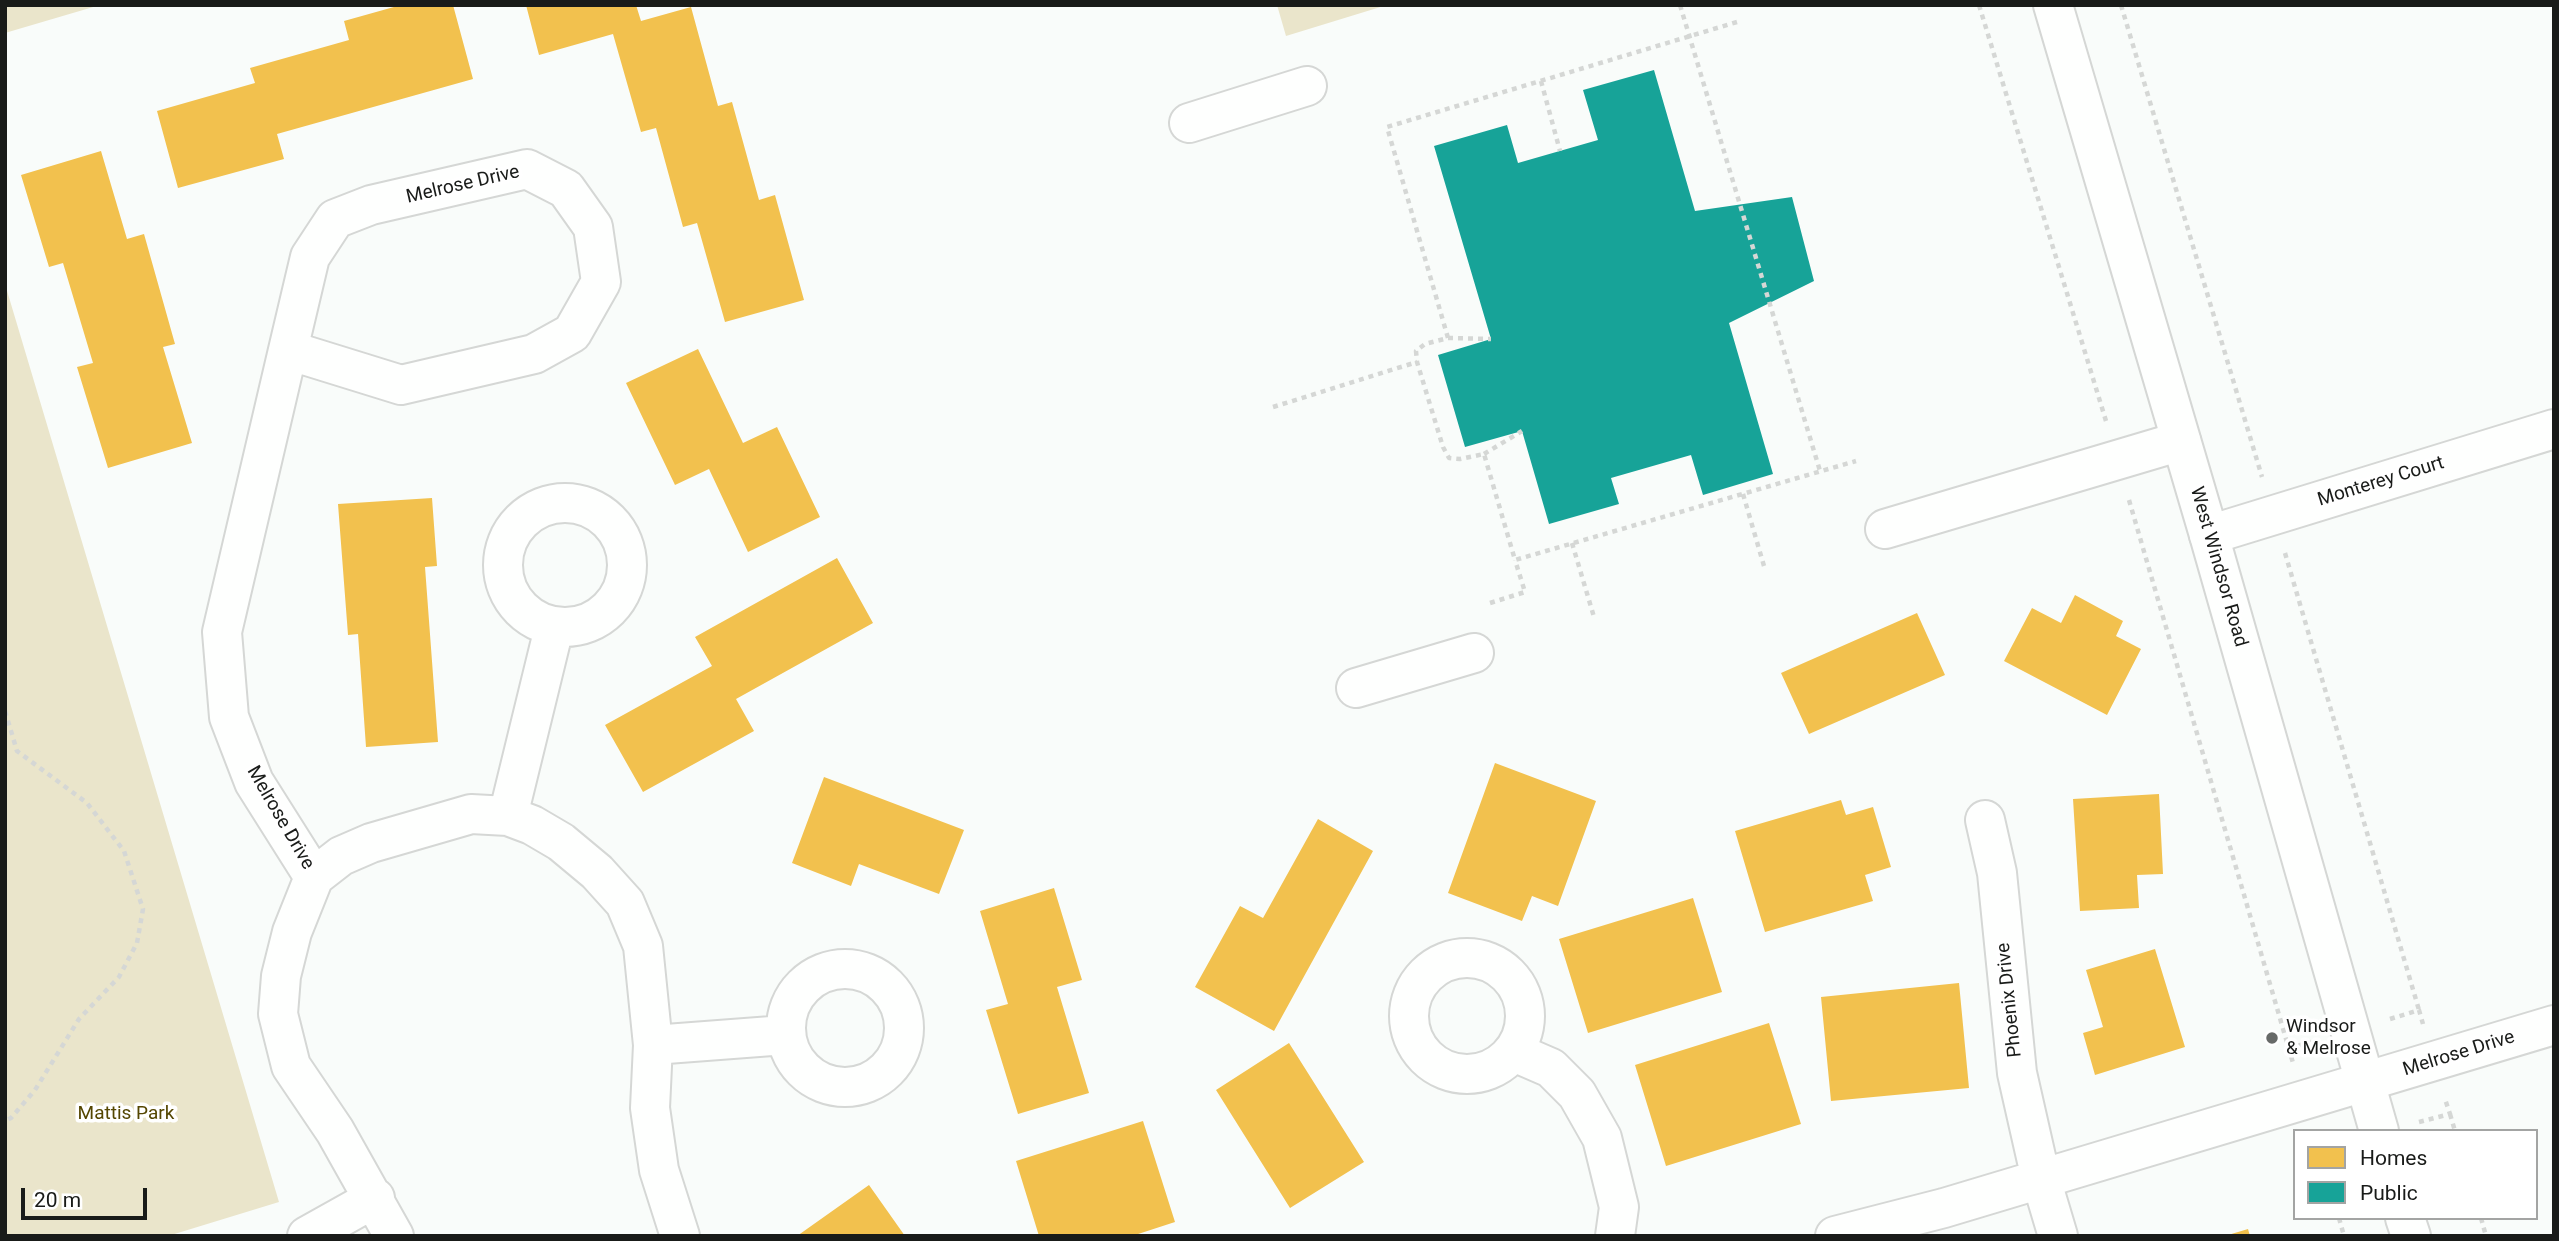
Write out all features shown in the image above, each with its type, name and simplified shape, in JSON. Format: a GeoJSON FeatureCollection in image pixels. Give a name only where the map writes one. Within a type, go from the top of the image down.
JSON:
{"type":"FeatureCollection","features":[{"type":"Feature","properties":{"kind":"street","name":"West Windsor Road"},"geometry":{"type":"LineString","coordinates":[[2053,5],[2209,535],[2378,1129]]}},
{"type":"Feature","properties":{"kind":"street"},"geometry":{"type":"LineString","coordinates":[[1189,123],[1307,86]]}},
{"type":"Feature","properties":{"kind":"street","name":"Melrose Drive"},"geometry":{"type":"LineString","coordinates":[[288,350],[401,385],[534,354],[572,333],[601,282],[593,227],[566,189],[527,169],[371,205],[335,219],[310,257],[288,350],[222,632],[229,717],[254,782],[314,877]]}},
{"type":"Feature","properties":{"kind":"street","name":"Monterey Court"},"geometry":{"type":"LineString","coordinates":[[2209,535],[2554,429]]}},
{"type":"Feature","properties":{"kind":"street"},"geometry":{"type":"LineString","coordinates":[[1885,529],[2181,441]]}},
{"type":"Feature","properties":{"kind":"street"},"geometry":{"type":"LineString","coordinates":[[508,816],[554,628]]}},
{"type":"Feature","properties":{"kind":"street"},"geometry":{"type":"LineString","coordinates":[[1356,688],[1474,653]]}},
{"type":"Feature","properties":{"kind":"street","name":"Melrose Drive"},"geometry":{"type":"LineString","coordinates":[[394,1236],[335,1131],[291,1066],[278,1014],[281,976],[292,932],[314,877],[341,856],[371,843],[471,814],[508,816],[532,825],[561,842],[597,872],[625,903],[643,946],[653,1045],[650,1108],[659,1170],[680,1236]]}},
{"type":"Feature","properties":{"kind":"street","name":"Phoenix Drive"},"geometry":{"type":"LineString","coordinates":[[1985,820],[1997,873],[2017,1073],[2041,1179],[2058,1236]]}},
{"type":"Feature","properties":{"kind":"street","name":"Melrose Drive"},"geometry":{"type":"LineString","coordinates":[[2364,1082],[2554,1025]]}},
{"type":"Feature","properties":{"kind":"street"},"geometry":{"type":"LineString","coordinates":[[653,1045],[785,1035]]}},
{"type":"Feature","properties":{"kind":"street"},"geometry":{"type":"LineString","coordinates":[[1514,1052],[1551,1068],[1577,1094],[1602,1138],[1619,1208],[1615,1236]]}},
{"type":"Feature","properties":{"kind":"street"},"geometry":{"type":"LineString","coordinates":[[1835,1236],[1944,1208],[2364,1082]]}},
{"type":"Feature","properties":{"kind":"street"},"geometry":{"type":"LineString","coordinates":[[307,1236],[374,1198]]}},
{"type":"Feature","properties":{"kind":"path"},"geometry":{"type":"LineString","coordinates":[[1680,5],[1821,471]]}},
{"type":"Feature","properties":{"kind":"path"},"geometry":{"type":"LineString","coordinates":[[1979,5],[2103,411]]}},
{"type":"Feature","properties":{"kind":"path"},"geometry":{"type":"LineString","coordinates":[[2121,5],[2258,464]]}},
{"type":"Feature","properties":{"kind":"path"},"geometry":{"type":"LineString","coordinates":[[1448,338],[1387,127],[1737,22]]}},
{"type":"Feature","properties":{"kind":"path"},"geometry":{"type":"LineString","coordinates":[[1541,81],[1560,151]]}},
{"type":"Feature","properties":{"kind":"path"},"geometry":{"type":"LineString","coordinates":[[1491,339],[1448,338],[1425,344],[1416,351],[1443,447],[1449,458],[1460,459],[1484,454],[1522,431]]}},
{"type":"Feature","properties":{"kind":"path"},"geometry":{"type":"LineString","coordinates":[[1273,407],[1417,362]]}},
{"type":"Feature","properties":{"kind":"path"},"geometry":{"type":"LineString","coordinates":[[1484,454],[1525,592],[1490,603]]}},
{"type":"Feature","properties":{"kind":"path"},"geometry":{"type":"LineString","coordinates":[[1515,560],[1856,461]]}},
{"type":"Feature","properties":{"kind":"path"},"geometry":{"type":"LineString","coordinates":[[1743,494],[1764,566]]}},
{"type":"Feature","properties":{"kind":"path"},"geometry":{"type":"LineString","coordinates":[[2127,494],[2289,1048]]}},
{"type":"Feature","properties":{"kind":"path"},"geometry":{"type":"LineString","coordinates":[[1572,543],[1594,617]]}},
{"type":"Feature","properties":{"kind":"path"},"geometry":{"type":"LineString","coordinates":[[2290,568],[2419,1010]]}},
{"type":"Feature","properties":{"kind":"path"},"geometry":{"type":"LineString","coordinates":[[5,711],[17,751],[87,803],[124,851],[143,909],[137,943],[120,977],[79,1019],[35,1090],[5,1121]]}},
{"type":"Feature","properties":{"kind":"path"},"geometry":{"type":"LineString","coordinates":[[2450,1114],[2454,1129]]}},
{"type":"Feature","properties":{"kind":"green space"},"geometry":{"type":"Polygon","coordinates":[[[5,5],[100,5],[5,33],[5,5]]]}},
{"type":"Feature","properties":{"kind":"green space"},"geometry":{"type":"Polygon","coordinates":[[[1277,5],[1387,5],[1286,36],[1277,5]]]}},
{"type":"Feature","properties":{"kind":"green space","name":"Mattis Park"},"geometry":{"type":"Polygon","coordinates":[[[5,284],[279,1202],[168,1236],[5,1236],[5,284]]]}},
{"type":"Feature","properties":{"kind":"building: Homes"},"geometry":{"type":"Polygon","coordinates":[[[401,5],[453,5],[473,79],[277,134],[284,159],[178,188],[157,111],[255,83],[250,68],[349,40],[344,21],[401,5]]]}},
{"type":"Feature","properties":{"kind":"building: Homes"},"geometry":{"type":"Polygon","coordinates":[[[526,5],[636,5],[641,21],[691,7],[718,106],[732,102],[759,200],[775,195],[804,300],[725,322],[697,223],[683,227],[656,128],[641,132],[613,34],[539,55],[526,5]]]}},
{"type":"Feature","properties":{"kind":"building: Homes"},"geometry":{"type":"Polygon","coordinates":[[[101,151],[127,239],[144,234],[175,344],[163,347],[192,443],[108,468],[77,367],[93,363],[63,263],[49,267],[21,175],[101,151]]]}},
{"type":"Feature","properties":{"kind":"building: Homes"},"geometry":{"type":"Polygon","coordinates":[[[698,349],[743,443],[777,427],[820,517],[748,552],[709,469],[675,485],[626,383],[698,349]]]}},
{"type":"Feature","properties":{"kind":"building: Homes"},"geometry":{"type":"Polygon","coordinates":[[[432,498],[437,566],[425,567],[438,742],[366,747],[358,634],[348,635],[338,504],[432,498]]]}},
{"type":"Feature","properties":{"kind":"building: Homes"},"geometry":{"type":"Polygon","coordinates":[[[837,558],[873,623],[736,699],[754,731],[643,792],[605,725],[712,666],[695,637],[837,558]]]}},
{"type":"Feature","properties":{"kind":"building: Homes"},"geometry":{"type":"Polygon","coordinates":[[[2075,595],[2123,621],[2116,636],[2141,649],[2107,715],[2004,661],[2032,608],[2061,623],[2075,595]]]}},
{"type":"Feature","properties":{"kind":"building: Homes"},"geometry":{"type":"Polygon","coordinates":[[[1917,613],[1945,675],[1809,734],[1781,673],[1917,613]]]}},
{"type":"Feature","properties":{"kind":"building: Homes"},"geometry":{"type":"Polygon","coordinates":[[[1495,763],[1596,801],[1558,906],[1532,896],[1522,921],[1448,893],[1495,763]]]}},
{"type":"Feature","properties":{"kind":"building: Homes"},"geometry":{"type":"Polygon","coordinates":[[[824,777],[964,830],[939,894],[859,864],[851,886],[792,863],[824,777]]]}},
{"type":"Feature","properties":{"kind":"building: Homes"},"geometry":{"type":"Polygon","coordinates":[[[2159,794],[2163,874],[2137,875],[2139,908],[2080,911],[2073,799],[2159,794]]]}},
{"type":"Feature","properties":{"kind":"building: Homes"},"geometry":{"type":"Polygon","coordinates":[[[1841,800],[1846,815],[1873,807],[1891,867],[1865,875],[1873,901],[1765,932],[1735,831],[1841,800]]]}},
{"type":"Feature","properties":{"kind":"building: Homes"},"geometry":{"type":"Polygon","coordinates":[[[1318,819],[1373,851],[1274,1031],[1195,987],[1240,906],[1263,918],[1318,819]]]}},
{"type":"Feature","properties":{"kind":"building: Homes"},"geometry":{"type":"Polygon","coordinates":[[[1054,888],[1082,980],[1057,987],[1089,1093],[1018,1114],[986,1010],[1008,1004],[980,911],[1054,888]]]}},
{"type":"Feature","properties":{"kind":"building: Homes"},"geometry":{"type":"Polygon","coordinates":[[[1693,898],[1722,992],[1588,1033],[1559,939],[1693,898]]]}},
{"type":"Feature","properties":{"kind":"building: Homes"},"geometry":{"type":"Polygon","coordinates":[[[2155,949],[2185,1047],[2095,1075],[2083,1033],[2103,1027],[2086,970],[2155,949]]]}},
{"type":"Feature","properties":{"kind":"building: Homes"},"geometry":{"type":"Polygon","coordinates":[[[1959,983],[1969,1088],[1831,1101],[1821,997],[1959,983]]]}},
{"type":"Feature","properties":{"kind":"building: Homes"},"geometry":{"type":"Polygon","coordinates":[[[1769,1023],[1801,1124],[1666,1166],[1635,1065],[1769,1023]]]}},
{"type":"Feature","properties":{"kind":"building: Homes"},"geometry":{"type":"Polygon","coordinates":[[[1289,1043],[1364,1162],[1290,1208],[1216,1090],[1289,1043]]]}},
{"type":"Feature","properties":{"kind":"building: Homes"},"geometry":{"type":"Polygon","coordinates":[[[1143,1121],[1175,1222],[1132,1236],[1039,1236],[1016,1161],[1143,1121]]]}},
{"type":"Feature","properties":{"kind":"building: Homes"},"geometry":{"type":"Polygon","coordinates":[[[869,1185],[905,1236],[797,1236],[869,1185]]]}},
{"type":"Feature","properties":{"kind":"building: Homes"},"geometry":{"type":"Polygon","coordinates":[[[2248,1229],[2250,1236],[2228,1236],[2228,1235],[2248,1229]]]}},
{"type":"Feature","properties":{"kind":"building: Public"},"geometry":{"type":"Polygon","coordinates":[[[1654,70],[1695,211],[1792,197],[1814,281],[1729,323],[1773,474],[1703,495],[1691,455],[1611,478],[1619,504],[1549,524],[1522,431],[1465,447],[1438,355],[1491,339],[1434,146],[1507,125],[1518,163],[1598,140],[1583,90],[1654,70]]]}},
{"type":"Feature","properties":{"kind":"place","name":"Windsor & Melrose"},"geometry":{"type":"Point","coordinates":[2272,1038]}}]}
